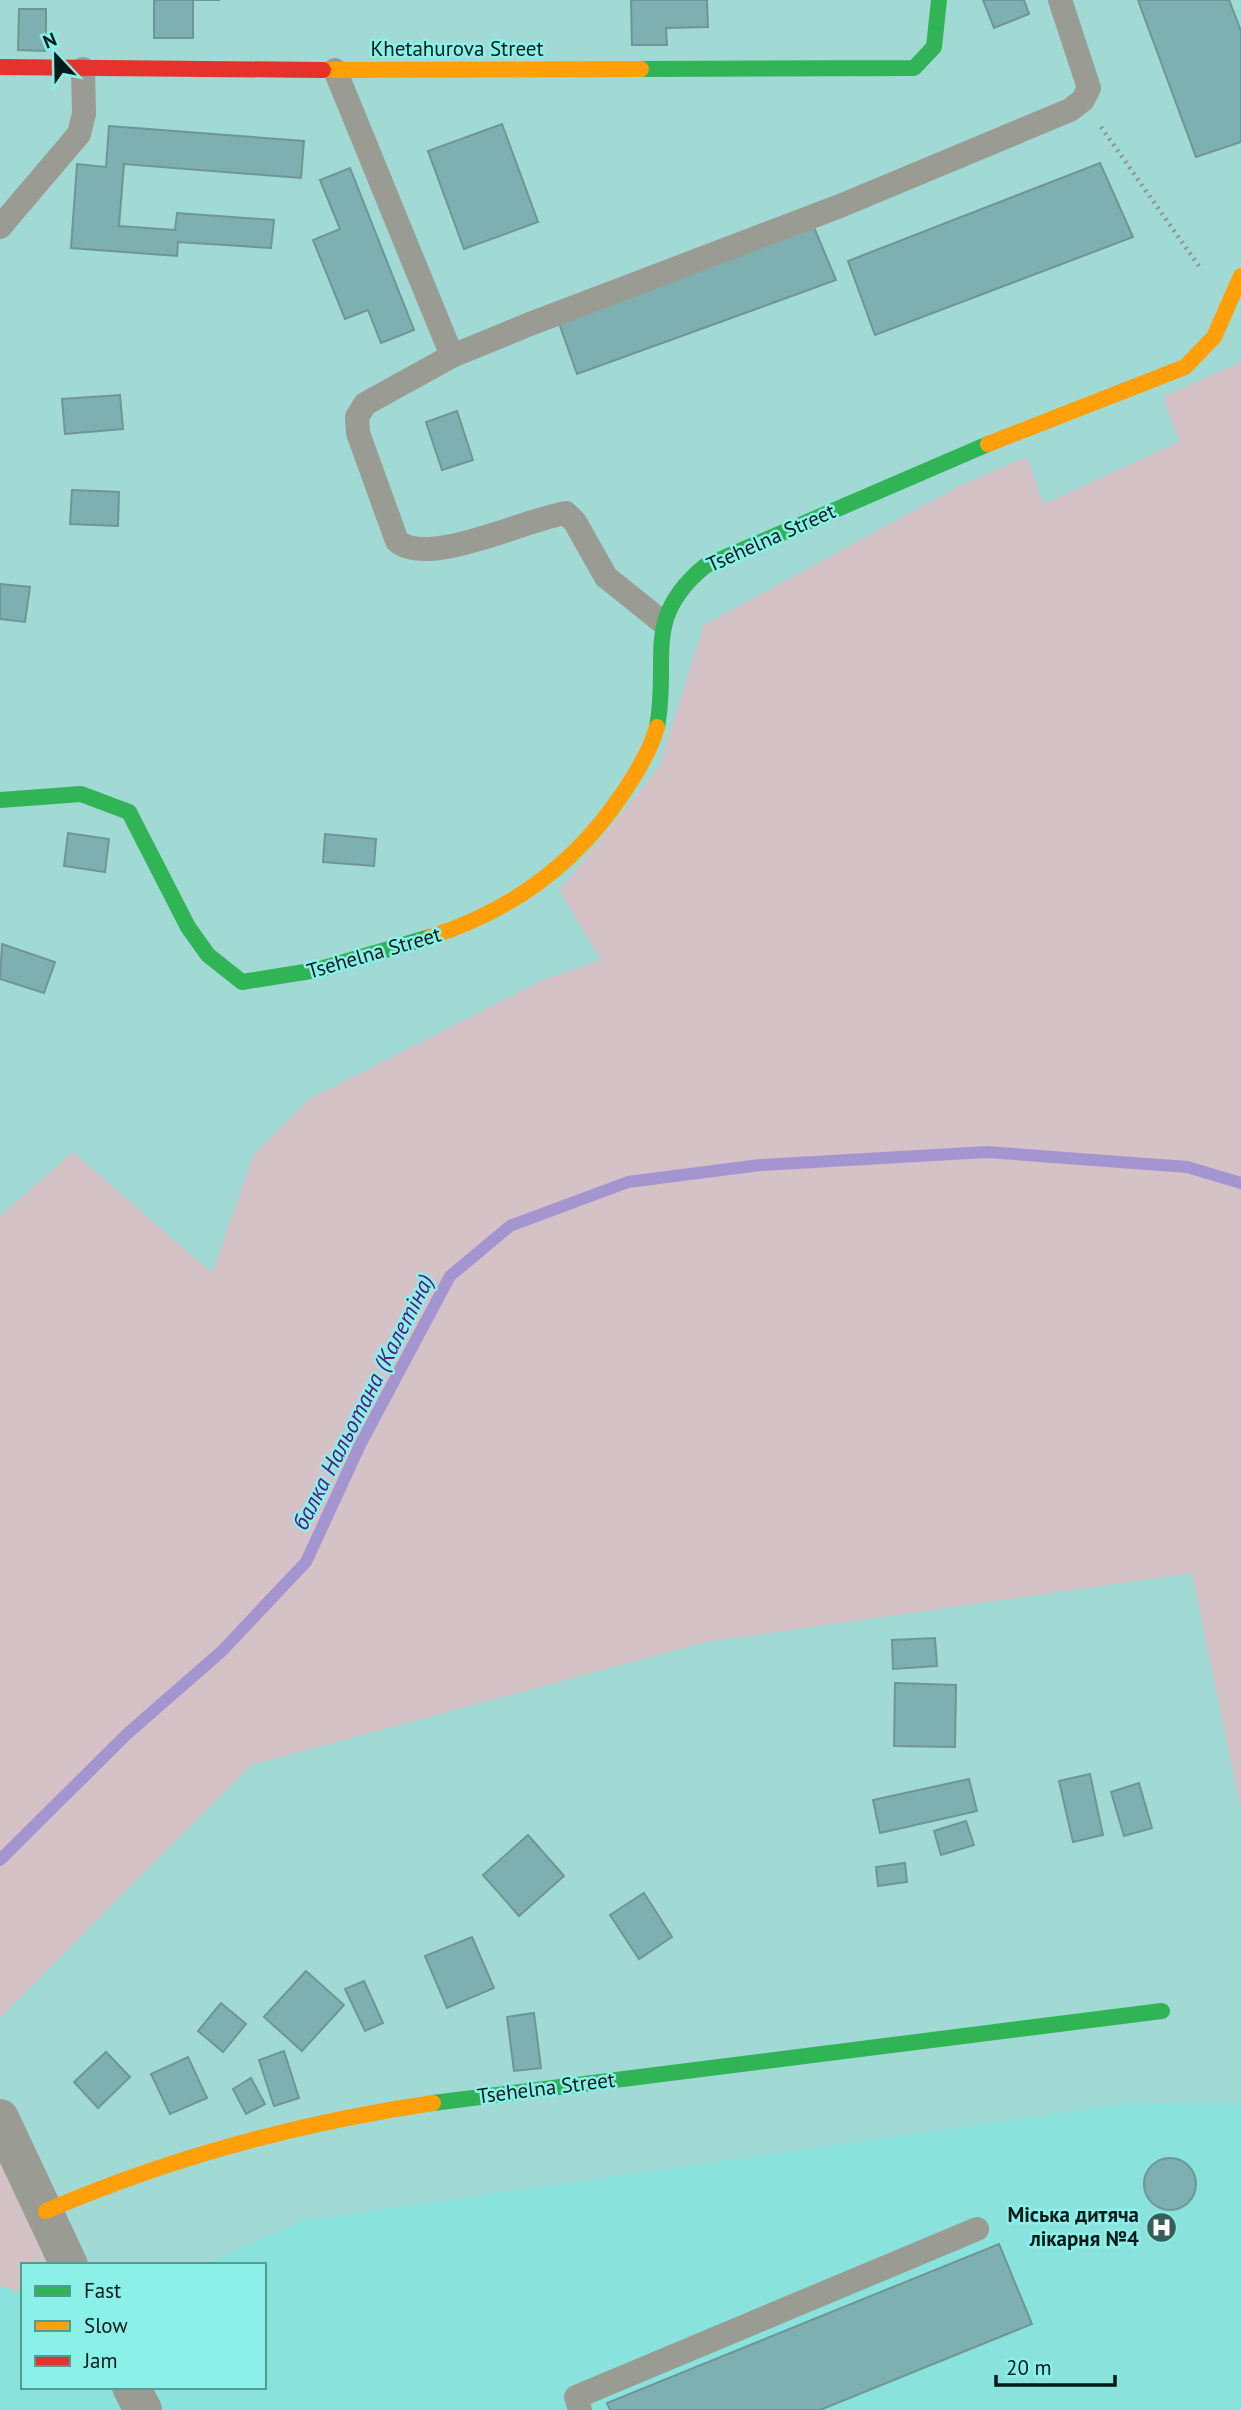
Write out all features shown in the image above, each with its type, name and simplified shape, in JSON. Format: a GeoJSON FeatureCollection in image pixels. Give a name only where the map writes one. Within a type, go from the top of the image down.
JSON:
{"type":"FeatureCollection","features":[{"type":"Feature","properties":{"kind":"street","name":"Khetahurova Street"},"geometry":{"type":"LineString","coordinates":[[0,67],[335,70],[915,68],[928,60],[937,43],[939,0]]}},
{"type":"Feature","properties":{"kind":"street","name":"Tsehelna Street"},"geometry":{"type":"LineString","coordinates":[[0,800],[82,794],[129,812],[188,928],[208,955],[242,982],[281,979],[425,942],[494,914],[552,876],[584,845],[617,806],[652,746],[660,719],[662,621],[675,593],[687,578],[705,566],[962,454],[1185,367],[1202,355],[1216,337],[1226,305],[1241,275]]}},
{"type":"Feature","properties":{"kind":"street","name":"Tsehelna Street"},"geometry":{"type":"LineString","coordinates":[[46,2211],[101,2185],[216,2146],[378,2110],[1162,2011]]}},
{"type":"Feature","properties":{"kind":"street"},"geometry":{"type":"LineString","coordinates":[[0,2118],[68,2263]]}},
{"type":"Feature","properties":{"kind":"street"},"geometry":{"type":"LineString","coordinates":[[132,2389],[143,2410]]}},
{"type":"Feature","properties":{"kind":"lane"},"geometry":{"type":"LineString","coordinates":[[662,621],[606,577],[575,522],[566,513],[475,540],[419,551],[405,548],[397,541],[358,433],[357,418],[365,404],[452,356],[852,201],[1070,110],[1083,100],[1089,88],[1059,0]]}},
{"type":"Feature","properties":{"kind":"lane"},"geometry":{"type":"LineString","coordinates":[[0,227],[79,134],[84,114],[83,69]]}},
{"type":"Feature","properties":{"kind":"lane"},"geometry":{"type":"LineString","coordinates":[[335,70],[452,356]]}},
{"type":"Feature","properties":{"kind":"lane"},"geometry":{"type":"LineString","coordinates":[[580,2410],[576,2397],[977,2229]]}},
{"type":"Feature","properties":{"kind":"path"},"geometry":{"type":"LineString","coordinates":[[1083,100],[1226,305]]}},
{"type":"Feature","properties":{"kind":"shaded area"},"geometry":{"type":"Polygon","coordinates":[[[1241,362],[1241,1811],[1192,1573],[706,1642],[251,1765],[0,2018],[0,1216],[73,1152],[212,1273],[254,1154],[310,1099],[543,980],[601,960],[559,890],[659,767],[704,625],[963,484],[1027,457],[1044,504],[1179,442],[1163,397],[1241,362]]]}},
{"type":"Feature","properties":{"kind":"shaded area"},"geometry":{"type":"Polygon","coordinates":[[[1132,2103],[1241,2104],[1241,2410],[0,2410],[0,2286],[21,2292],[21,2389],[266,2389],[266,2263],[208,2263],[301,2221],[1132,2103]]]}},
{"type":"Feature","properties":{"kind":"shaded area"},"geometry":{"type":"Polygon","coordinates":[[[0,2118],[68,2263],[21,2263],[21,2292],[0,2286],[0,2118]]]}},
{"type":"Feature","properties":{"kind":"building"},"geometry":{"type":"Polygon","coordinates":[[[154,0],[193,0],[193,38],[154,38],[154,0]]]}},
{"type":"Feature","properties":{"kind":"building"},"geometry":{"type":"Polygon","coordinates":[[[631,0],[707,0],[708,27],[666,28],[667,45],[632,45],[631,0]]]}},
{"type":"Feature","properties":{"kind":"building"},"geometry":{"type":"Polygon","coordinates":[[[983,0],[1024,0],[1029,14],[994,28],[983,0]]]}},
{"type":"Feature","properties":{"kind":"building"},"geometry":{"type":"Polygon","coordinates":[[[1138,0],[1229,0],[1241,31],[1241,142],[1196,157],[1138,0]]]}},
{"type":"Feature","properties":{"kind":"building"},"geometry":{"type":"Polygon","coordinates":[[[19,9],[46,9],[46,51],[18,50],[19,9]]]}},
{"type":"Feature","properties":{"kind":"building"},"geometry":{"type":"Polygon","coordinates":[[[502,124],[538,222],[464,249],[428,151],[502,124]]]}},
{"type":"Feature","properties":{"kind":"building"},"geometry":{"type":"Polygon","coordinates":[[[109,126],[304,141],[301,178],[124,164],[119,226],[175,230],[177,213],[274,220],[271,248],[178,242],[177,256],[71,248],[77,164],[106,167],[109,126]]]}},
{"type":"Feature","properties":{"kind":"building"},"geometry":{"type":"Polygon","coordinates":[[[1100,163],[1133,237],[875,335],[848,261],[1100,163]]]}},
{"type":"Feature","properties":{"kind":"building"},"geometry":{"type":"Polygon","coordinates":[[[350,168],[414,330],[381,343],[368,310],[345,319],[313,240],[340,229],[320,180],[350,168]]]}},
{"type":"Feature","properties":{"kind":"building"},"geometry":{"type":"Polygon","coordinates":[[[813,225],[836,280],[577,374],[558,320],[813,225]]]}},
{"type":"Feature","properties":{"kind":"building"},"geometry":{"type":"Polygon","coordinates":[[[120,395],[123,429],[65,434],[62,399],[120,395]]]}},
{"type":"Feature","properties":{"kind":"building"},"geometry":{"type":"Polygon","coordinates":[[[457,411],[473,460],[442,470],[426,422],[457,411]]]}},
{"type":"Feature","properties":{"kind":"building"},"geometry":{"type":"Polygon","coordinates":[[[72,490],[119,492],[118,526],[70,524],[72,490]]]}},
{"type":"Feature","properties":{"kind":"building"},"geometry":{"type":"Polygon","coordinates":[[[0,584],[30,587],[25,622],[0,619],[0,584]]]}},
{"type":"Feature","properties":{"kind":"building"},"geometry":{"type":"Polygon","coordinates":[[[68,833],[109,839],[105,872],[64,866],[68,833]]]}},
{"type":"Feature","properties":{"kind":"building"},"geometry":{"type":"Polygon","coordinates":[[[325,834],[376,839],[374,866],[323,862],[325,834]]]}},
{"type":"Feature","properties":{"kind":"building"},"geometry":{"type":"Polygon","coordinates":[[[2,944],[55,962],[44,993],[0,979],[2,944]]]}},
{"type":"Feature","properties":{"kind":"building"},"geometry":{"type":"Polygon","coordinates":[[[935,1638],[937,1666],[893,1669],[892,1640],[935,1638]]]}},
{"type":"Feature","properties":{"kind":"building"},"geometry":{"type":"Polygon","coordinates":[[[895,1683],[956,1685],[955,1747],[894,1746],[895,1683]]]}},
{"type":"Feature","properties":{"kind":"building"},"geometry":{"type":"Polygon","coordinates":[[[1090,1774],[1103,1835],[1073,1842],[1059,1781],[1090,1774]]]}},
{"type":"Feature","properties":{"kind":"building"},"geometry":{"type":"Polygon","coordinates":[[[969,1779],[977,1811],[880,1833],[873,1800],[969,1779]]]}},
{"type":"Feature","properties":{"kind":"building"},"geometry":{"type":"Polygon","coordinates":[[[1139,1783],[1152,1828],[1124,1836],[1111,1792],[1139,1783]]]}},
{"type":"Feature","properties":{"kind":"building"},"geometry":{"type":"Polygon","coordinates":[[[966,1821],[974,1845],[941,1855],[934,1831],[966,1821]]]}},
{"type":"Feature","properties":{"kind":"building"},"geometry":{"type":"Polygon","coordinates":[[[528,1835],[564,1876],[519,1916],[483,1875],[528,1835]]]}},
{"type":"Feature","properties":{"kind":"building"},"geometry":{"type":"Polygon","coordinates":[[[905,1863],[907,1882],[878,1886],[876,1867],[905,1863]]]}},
{"type":"Feature","properties":{"kind":"building"},"geometry":{"type":"Polygon","coordinates":[[[644,1893],[672,1937],[639,1959],[610,1915],[644,1893]]]}},
{"type":"Feature","properties":{"kind":"building"},"geometry":{"type":"Polygon","coordinates":[[[472,1937],[494,1988],[447,2008],[425,1956],[472,1937]]]}},
{"type":"Feature","properties":{"kind":"building"},"geometry":{"type":"Polygon","coordinates":[[[306,1971],[344,2005],[302,2051],[264,2017],[306,1971]]]}},
{"type":"Feature","properties":{"kind":"building"},"geometry":{"type":"Polygon","coordinates":[[[364,1981],[383,2023],[365,2031],[345,1989],[364,1981]]]}},
{"type":"Feature","properties":{"kind":"building"},"geometry":{"type":"Polygon","coordinates":[[[221,2003],[246,2024],[223,2052],[198,2031],[221,2003]]]}},
{"type":"Feature","properties":{"kind":"building"},"geometry":{"type":"Polygon","coordinates":[[[534,2013],[541,2068],[514,2071],[507,2017],[534,2013]]]}},
{"type":"Feature","properties":{"kind":"building"},"geometry":{"type":"Polygon","coordinates":[[[284,2051],[299,2098],[274,2106],[259,2060],[284,2051]]]}},
{"type":"Feature","properties":{"kind":"building"},"geometry":{"type":"Polygon","coordinates":[[[106,2052],[130,2077],[98,2108],[74,2082],[106,2052]]]}},
{"type":"Feature","properties":{"kind":"building"},"geometry":{"type":"Polygon","coordinates":[[[188,2057],[207,2098],[170,2114],[151,2074],[188,2057]]]}},
{"type":"Feature","properties":{"kind":"building"},"geometry":{"type":"Polygon","coordinates":[[[251,2078],[265,2104],[246,2114],[233,2089],[251,2078]]]}},
{"type":"Feature","properties":{"kind":"building"},"geometry":{"type":"Polygon","coordinates":[[[1170,2158],[1180,2160],[1188,2166],[1194,2174],[1194,2194],[1188,2202],[1180,2208],[1170,2210],[1160,2208],[1152,2202],[1146,2194],[1144,2184],[1146,2174],[1152,2166],[1160,2160],[1170,2158]]]}},
{"type":"Feature","properties":{"kind":"building"},"geometry":{"type":"Polygon","coordinates":[[[999,2244],[1032,2324],[820,2410],[610,2410],[607,2403],[999,2244]]]}},
{"type":"Feature","properties":{"kind":"waterway","name":"балка Нальотана (Калетіна)"},"geometry":{"type":"LineString","coordinates":[[0,1860],[127,1734],[222,1651],[306,1562],[360,1445],[450,1276],[510,1226],[628,1182],[760,1165],[987,1152],[1187,1167],[1241,1183]]}},
{"type":"Feature","properties":{"kind":"traffic: fast"},"geometry":{"type":"LineString","coordinates":[[641,69],[914,68],[934,47],[939,0]]}},
{"type":"Feature","properties":{"kind":"traffic: fast"},"geometry":{"type":"LineString","coordinates":[[657,727],[665,622],[672,604],[685,585],[705,566],[988,444]]}},
{"type":"Feature","properties":{"kind":"traffic: fast"},"geometry":{"type":"LineString","coordinates":[[0,800],[81,794],[129,812],[188,927],[208,955],[242,982],[317,970],[430,937]]}},
{"type":"Feature","properties":{"kind":"traffic: fast"},"geometry":{"type":"LineString","coordinates":[[433,2103],[1162,2011]]}},
{"type":"Feature","properties":{"kind":"traffic: slow"},"geometry":{"type":"LineString","coordinates":[[323,70],[641,69]]}},
{"type":"Feature","properties":{"kind":"traffic: slow"},"geometry":{"type":"LineString","coordinates":[[988,444],[1185,367],[1214,337],[1241,276]]}},
{"type":"Feature","properties":{"kind":"traffic: slow"},"geometry":{"type":"LineString","coordinates":[[430,937],[488,914],[514,899],[563,863],[605,819],[623,793],[643,761],[657,727]]}},
{"type":"Feature","properties":{"kind":"traffic: slow"},"geometry":{"type":"LineString","coordinates":[[46,2211],[140,2174],[236,2144],[333,2121],[433,2103]]}},
{"type":"Feature","properties":{"kind":"traffic: jam"},"geometry":{"type":"LineString","coordinates":[[0,67],[323,70]]}},
{"type":"Feature","properties":{"kind":"place","name":"Міська дитяча лікарня №4"},"geometry":{"type":"Point","coordinates":[1162,2227]}}]}
